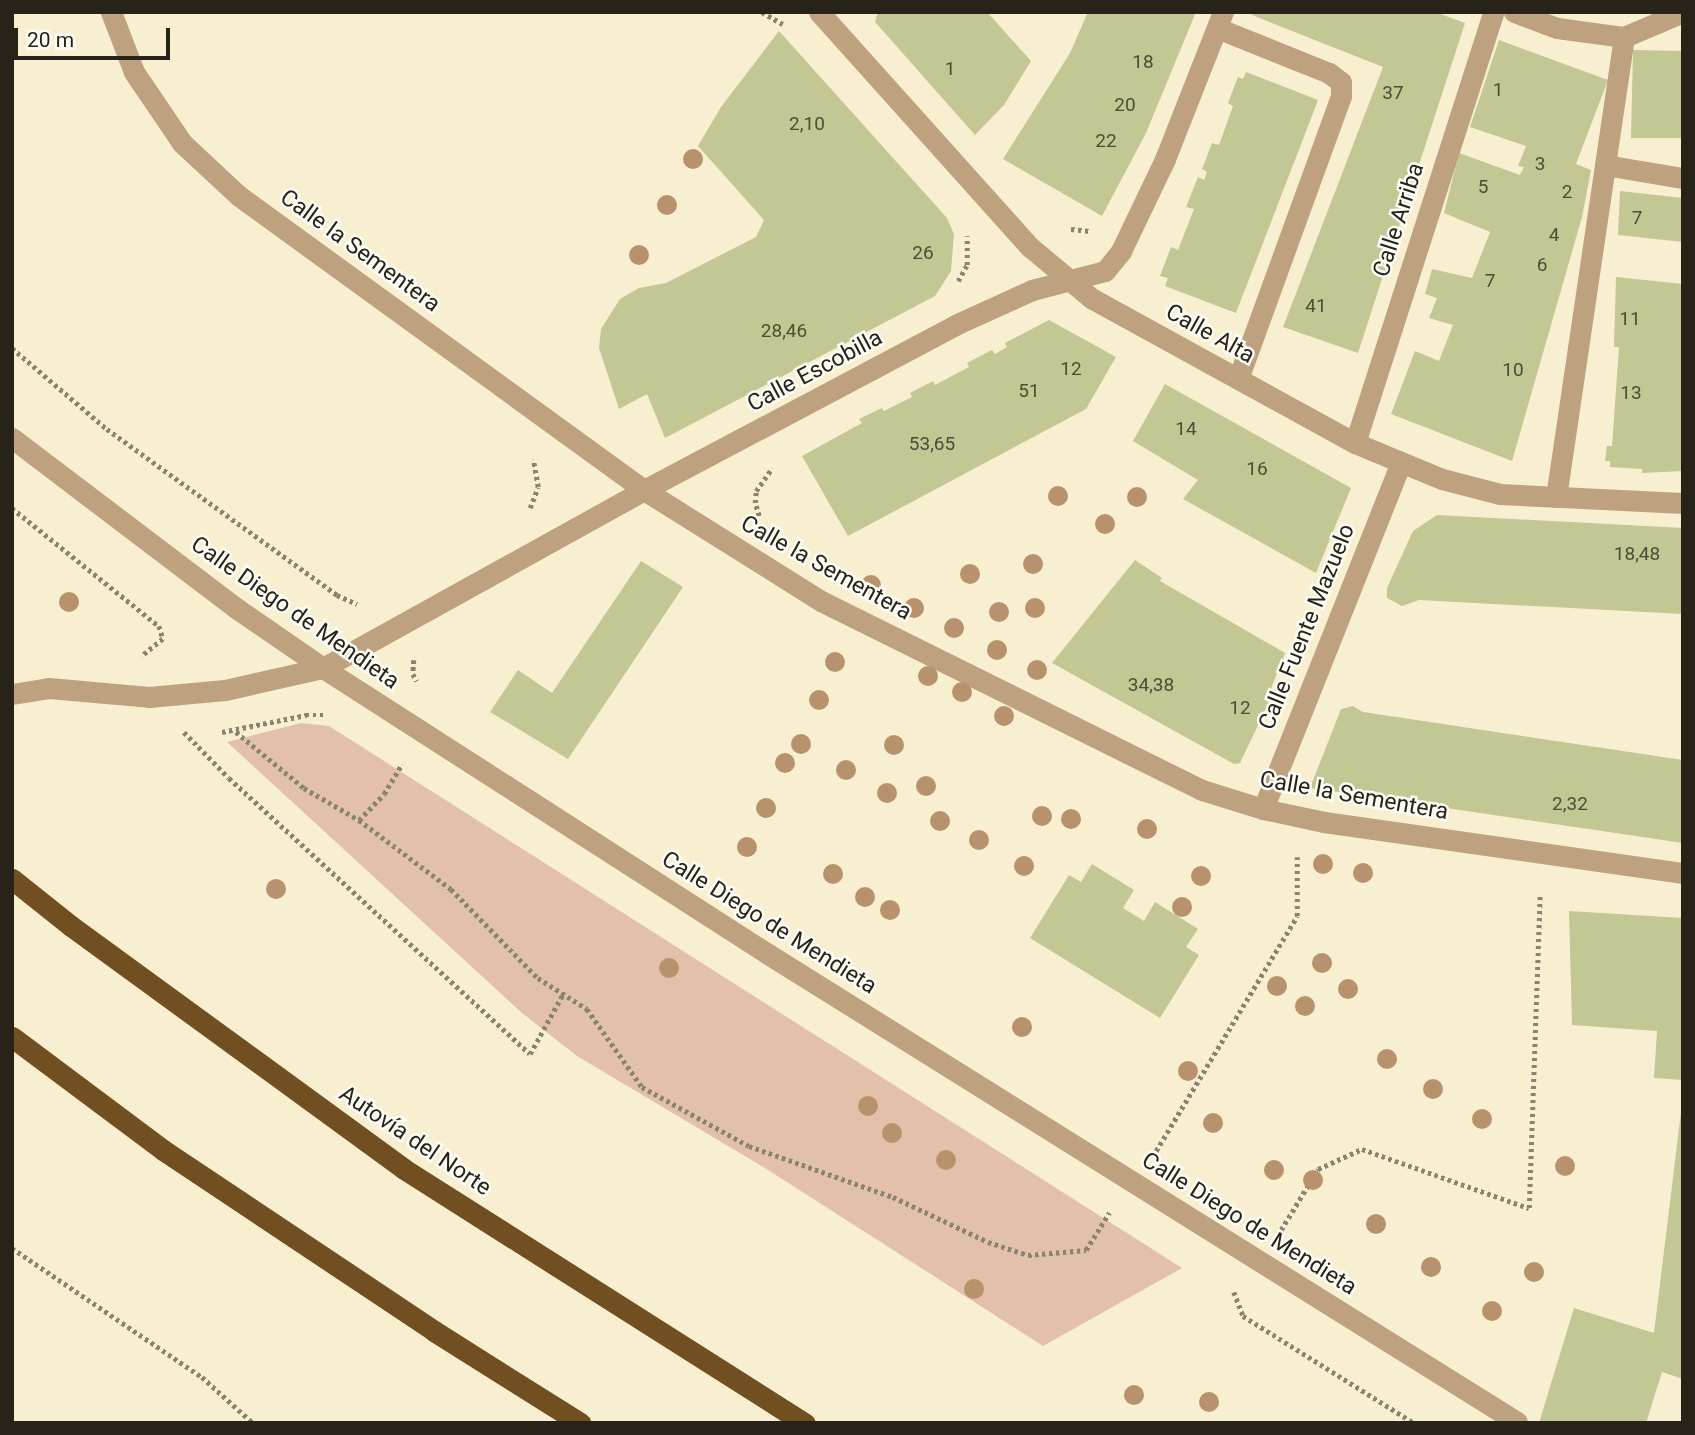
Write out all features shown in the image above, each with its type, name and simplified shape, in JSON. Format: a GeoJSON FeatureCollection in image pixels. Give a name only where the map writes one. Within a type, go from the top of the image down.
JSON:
{"type":"FeatureCollection","features":[{"type":"Feature","properties":{"kind":"highway","name":"Autovía del Norte"},"geometry":{"type":"LineString","coordinates":[[12,879],[82,934],[404,1169],[805,1423]]}},
{"type":"Feature","properties":{"kind":"highway"},"geometry":{"type":"LineString","coordinates":[[12,1037],[163,1150],[434,1331],[580,1423]]}},
{"type":"Feature","properties":{"kind":"street","name":"Calle la Sementera"},"geometry":{"type":"LineString","coordinates":[[111,12],[134,72],[182,143],[239,196],[644,490],[821,601],[1202,790],[1263,809],[1324,822],[1683,873]]}},
{"type":"Feature","properties":{"kind":"street","name":"Calle Alta"},"geometry":{"type":"LineString","coordinates":[[819,12],[1030,247],[1091,298],[1355,443],[1400,464],[1500,494],[1683,503]]}},
{"type":"Feature","properties":{"kind":"street","name":"Calle Arriba"},"geometry":{"type":"LineString","coordinates":[[1355,443],[1493,12]]}},
{"type":"Feature","properties":{"kind":"street"},"geometry":{"type":"LineString","coordinates":[[1514,12],[1557,28],[1624,37],[1683,12]]}},
{"type":"Feature","properties":{"kind":"street","name":"Calle Escobilla"},"geometry":{"type":"LineString","coordinates":[[12,694],[49,688],[149,697],[225,690],[323,668],[644,490],[955,326],[1032,290],[1105,271],[1121,251],[1166,159],[1220,20],[1329,73],[1341,82],[1341,96],[1238,379]]}},
{"type":"Feature","properties":{"kind":"street"},"geometry":{"type":"LineString","coordinates":[[1556,497],[1624,37]]}},
{"type":"Feature","properties":{"kind":"street"},"geometry":{"type":"LineString","coordinates":[[1605,165],[1683,178]]}},
{"type":"Feature","properties":{"kind":"street","name":"Calle Diego de Mendieta"},"geometry":{"type":"LineString","coordinates":[[12,438],[236,608],[323,668],[768,954],[1517,1422]]}},
{"type":"Feature","properties":{"kind":"street","name":"Calle Fuente Mazuelo"},"geometry":{"type":"LineString","coordinates":[[1263,809],[1400,464]]}},
{"type":"Feature","properties":{"kind":"path"},"geometry":{"type":"LineString","coordinates":[[762,12],[789,28]]}},
{"type":"Feature","properties":{"kind":"path"},"geometry":{"type":"LineString","coordinates":[[956,286],[967,265],[967,236],[961,225]]}},
{"type":"Feature","properties":{"kind":"path"},"geometry":{"type":"LineString","coordinates":[[12,348],[107,429],[337,595],[356,604],[365,604]]}},
{"type":"Feature","properties":{"kind":"path"},"geometry":{"type":"LineString","coordinates":[[525,514],[532,506],[538,487],[536,463],[530,454]]}},
{"type":"Feature","properties":{"kind":"path"},"geometry":{"type":"LineString","coordinates":[[761,520],[755,503],[756,491],[775,464]]}},
{"type":"Feature","properties":{"kind":"path"},"geometry":{"type":"LineString","coordinates":[[12,508],[159,626],[163,639],[139,659]]}},
{"type":"Feature","properties":{"kind":"path"},"geometry":{"type":"LineString","coordinates":[[418,651],[413,674],[420,688]]}},
{"type":"Feature","properties":{"kind":"path"},"geometry":{"type":"LineString","coordinates":[[210,732],[236,731],[306,715],[329,715]]}},
{"type":"Feature","properties":{"kind":"path"},"geometry":{"type":"LineString","coordinates":[[236,731],[304,788],[359,820],[451,889],[538,978],[587,1009],[642,1087],[749,1146],[893,1197],[988,1242],[1028,1255],[1086,1250],[1110,1211]]}},
{"type":"Feature","properties":{"kind":"path"},"geometry":{"type":"LineString","coordinates":[[184,732],[239,787],[530,1054],[563,994]]}},
{"type":"Feature","properties":{"kind":"path"},"geometry":{"type":"LineString","coordinates":[[171,733],[197,732]]}},
{"type":"Feature","properties":{"kind":"path"},"geometry":{"type":"LineString","coordinates":[[391,755],[414,770]]}},
{"type":"Feature","properties":{"kind":"path"},"geometry":{"type":"LineString","coordinates":[[359,820],[384,794],[398,770]]}},
{"type":"Feature","properties":{"kind":"path"},"geometry":{"type":"LineString","coordinates":[[1152,1158],[1297,916],[1297,857]]}},
{"type":"Feature","properties":{"kind":"path"},"geometry":{"type":"LineString","coordinates":[[1278,1236],[1318,1169],[1362,1149],[1530,1208],[1541,895]]}},
{"type":"Feature","properties":{"kind":"path"},"geometry":{"type":"LineString","coordinates":[[1099,1203],[1122,1218]]}},
{"type":"Feature","properties":{"kind":"path"},"geometry":{"type":"LineString","coordinates":[[12,1248],[202,1377],[253,1423]]}},
{"type":"Feature","properties":{"kind":"path"},"geometry":{"type":"LineString","coordinates":[[1232,1287],[1243,1316],[1414,1423]]}},
{"type":"Feature","properties":{"kind":"shaded area"},"geometry":{"type":"Polygon","coordinates":[[[301,723],[329,726],[1182,1268],[1043,1346],[765,1168],[577,1056],[522,1013],[227,742],[301,723]]]}},
{"type":"Feature","properties":{"kind":"building"},"geometry":{"type":"Polygon","coordinates":[[[878,12],[987,12],[1031,61],[1004,105],[975,135],[875,22],[878,12]]]}},
{"type":"Feature","properties":{"kind":"building"},"geometry":{"type":"Polygon","coordinates":[[[1088,12],[1196,12],[1146,133],[1102,216],[1003,159],[1070,53],[1088,12]]]}},
{"type":"Feature","properties":{"kind":"building"},"geometry":{"type":"Polygon","coordinates":[[[1253,12],[1435,12],[1465,23],[1358,353],[1283,327],[1383,67],[1252,15],[1253,12]]]}},
{"type":"Feature","properties":{"kind":"building"},"geometry":{"type":"Polygon","coordinates":[[[779,31],[947,218],[954,234],[951,271],[935,296],[665,438],[647,394],[619,409],[599,348],[601,329],[620,299],[639,288],[666,283],[756,237],[764,220],[698,146],[721,107],[779,31]]]}},
{"type":"Feature","properties":{"kind":"building"},"geometry":{"type":"Polygon","coordinates":[[[1499,40],[1608,80],[1576,164],[1591,170],[1582,217],[1512,461],[1391,414],[1415,351],[1439,361],[1453,325],[1429,318],[1437,298],[1425,294],[1432,269],[1472,278],[1490,232],[1444,213],[1459,153],[1520,175],[1524,167],[1518,166],[1526,146],[1470,127],[1499,40]]]}},
{"type":"Feature","properties":{"kind":"building"},"geometry":{"type":"Polygon","coordinates":[[[1633,50],[1683,51],[1683,138],[1631,138],[1633,50]]]}},
{"type":"Feature","properties":{"kind":"building"},"geometry":{"type":"Polygon","coordinates":[[[1246,72],[1318,100],[1236,313],[1165,286],[1168,278],[1160,276],[1171,247],[1178,250],[1194,209],[1186,207],[1198,177],[1204,180],[1207,172],[1202,169],[1212,143],[1219,145],[1233,106],[1228,103],[1238,77],[1243,79],[1246,72]]]}},
{"type":"Feature","properties":{"kind":"building"},"geometry":{"type":"Polygon","coordinates":[[[1620,191],[1683,198],[1683,242],[1618,235],[1620,191]]]}},
{"type":"Feature","properties":{"kind":"building"},"geometry":{"type":"Polygon","coordinates":[[[1616,277],[1683,284],[1683,471],[1642,473],[1642,469],[1610,467],[1610,461],[1605,461],[1607,446],[1612,446],[1619,347],[1614,347],[1616,277]]]}},
{"type":"Feature","properties":{"kind":"building"},"geometry":{"type":"Polygon","coordinates":[[[1049,320],[1116,357],[1086,409],[848,536],[802,456],[862,423],[859,419],[882,408],[884,411],[912,397],[910,393],[933,381],[935,385],[969,367],[967,363],[992,350],[995,354],[1007,347],[1005,343],[1049,320]]]}},
{"type":"Feature","properties":{"kind":"building"},"geometry":{"type":"Polygon","coordinates":[[[1165,384],[1351,488],[1316,573],[1183,499],[1198,480],[1133,441],[1165,384]]]}},
{"type":"Feature","properties":{"kind":"building"},"geometry":{"type":"Polygon","coordinates":[[[1437,515],[1683,528],[1683,614],[1419,600],[1402,606],[1387,598],[1387,588],[1413,531],[1437,515]]]}},
{"type":"Feature","properties":{"kind":"building"},"geometry":{"type":"Polygon","coordinates":[[[1135,560],[1162,578],[1160,581],[1285,653],[1266,701],[1269,702],[1240,763],[1234,764],[1052,663],[1135,560]]]}},
{"type":"Feature","properties":{"kind":"building"},"geometry":{"type":"Polygon","coordinates":[[[641,561],[683,587],[568,759],[490,712],[518,670],[552,693],[641,561]]]}},
{"type":"Feature","properties":{"kind":"building"},"geometry":{"type":"Polygon","coordinates":[[[1353,706],[1363,712],[1683,760],[1683,843],[1310,788],[1341,709],[1353,706]]]}},
{"type":"Feature","properties":{"kind":"building"},"geometry":{"type":"Polygon","coordinates":[[[1092,864],[1134,890],[1123,908],[1144,921],[1155,902],[1198,929],[1186,947],[1199,955],[1160,1018],[1030,938],[1069,875],[1081,882],[1092,864]]]}},
{"type":"Feature","properties":{"kind":"building"},"geometry":{"type":"Polygon","coordinates":[[[1569,911],[1683,918],[1683,1080],[1654,1078],[1657,1031],[1572,1025],[1569,911]]]}},
{"type":"Feature","properties":{"kind":"building"},"geometry":{"type":"Polygon","coordinates":[[[1681,1112],[1683,1379],[1662,1372],[1646,1423],[1539,1423],[1574,1308],[1654,1333],[1681,1112]]]}}]}
